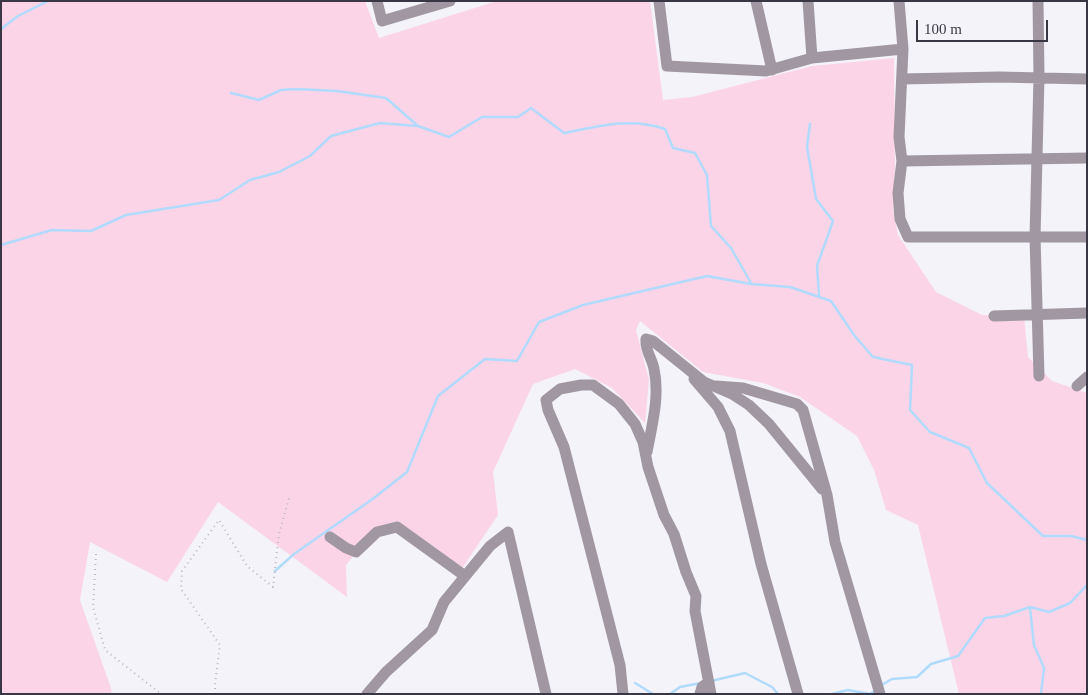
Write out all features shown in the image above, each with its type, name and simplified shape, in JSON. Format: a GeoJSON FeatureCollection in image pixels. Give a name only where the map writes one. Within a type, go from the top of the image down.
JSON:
{"type":"FeatureCollection","features":[{"type":"Feature","properties":{"kind":"street"},"geometry":{"type":"LineString","coordinates":[[377,1],[382,21],[450,1]]}},
{"type":"Feature","properties":{"kind":"street"},"geometry":{"type":"LineString","coordinates":[[659,1],[667,66],[766,71],[812,58],[902,50]]}},
{"type":"Feature","properties":{"kind":"street"},"geometry":{"type":"LineString","coordinates":[[756,1],[772,70]]}},
{"type":"Feature","properties":{"kind":"street"},"geometry":{"type":"LineString","coordinates":[[808,1],[812,58]]}},
{"type":"Feature","properties":{"kind":"street"},"geometry":{"type":"LineString","coordinates":[[900,1],[902,79],[899,137],[902,161],[898,194],[900,218],[908,237],[1087,237]]}},
{"type":"Feature","properties":{"kind":"street"},"geometry":{"type":"LineString","coordinates":[[1038,1],[1038,158],[1035,237],[1039,313],[1044,361],[1039,376]]}},
{"type":"Feature","properties":{"kind":"street"},"geometry":{"type":"LineString","coordinates":[[902,79],[1039,77],[1087,79]]}},
{"type":"Feature","properties":{"kind":"street"},"geometry":{"type":"LineString","coordinates":[[902,161],[1087,158]]}},
{"type":"Feature","properties":{"kind":"street"},"geometry":{"type":"LineString","coordinates":[[994,316],[1039,313],[1087,313]]}},
{"type":"Feature","properties":{"kind":"street"},"geometry":{"type":"LineString","coordinates":[[646,456],[656,393],[654,368],[645,345],[646,339],[653,341],[704,382],[716,386],[749,405],[769,424],[827,495]]}},
{"type":"Feature","properties":{"kind":"street"},"geometry":{"type":"LineString","coordinates":[[686,369],[718,407],[730,431],[761,564],[798,694]]}},
{"type":"Feature","properties":{"kind":"street"},"geometry":{"type":"LineString","coordinates":[[1078,386],[1087,377]]}},
{"type":"Feature","properties":{"kind":"street"},"geometry":{"type":"LineString","coordinates":[[623,694],[623,679],[620,665],[564,447],[548,410],[546,400],[560,389],[581,385],[593,385],[603,391],[628,414],[643,442],[664,515],[674,534],[696,596],[695,611],[711,694]]}},
{"type":"Feature","properties":{"kind":"street"},"geometry":{"type":"LineString","coordinates":[[716,386],[743,388],[797,404],[803,410],[827,495],[835,542],[880,694]]}},
{"type":"Feature","properties":{"kind":"street"},"geometry":{"type":"LineString","coordinates":[[330,537],[346,548],[356,552],[377,532],[397,527],[465,576]]}},
{"type":"Feature","properties":{"kind":"street"},"geometry":{"type":"LineString","coordinates":[[367,694],[386,672],[432,630],[444,602],[490,546],[508,532],[546,694]]}},
{"type":"Feature","properties":{"kind":"street"},"geometry":{"type":"LineString","coordinates":[[700,694],[702,687],[709,682]]}},
{"type":"Feature","properties":{"kind":"path"},"geometry":{"type":"LineString","coordinates":[[215,694],[220,645],[181,590],[182,570],[219,520],[247,566],[273,587],[279,534],[290,495]]}},
{"type":"Feature","properties":{"kind":"path"},"geometry":{"type":"LineString","coordinates":[[96,554],[93,607],[105,650],[161,694]]}},
{"type":"Feature","properties":{"kind":"shaded area"},"geometry":{"type":"Polygon","coordinates":[[[1,1],[365,1],[379,38],[497,1],[650,1],[663,100],[692,97],[812,66],[894,58],[895,169],[893,209],[898,235],[936,292],[982,315],[1024,316],[1028,357],[1052,381],[1087,393],[1087,694],[959,694],[918,525],[886,510],[874,470],[857,436],[800,397],[763,383],[703,372],[640,321],[636,330],[649,380],[645,423],[612,388],[575,369],[533,384],[493,472],[498,515],[461,570],[399,529],[369,537],[346,565],[347,597],[218,502],[167,582],[90,542],[80,600],[112,691],[110,694],[1,694],[1,1]]]}},
{"type":"Feature","properties":{"kind":"waterway"},"geometry":{"type":"LineString","coordinates":[[1,29],[18,16],[48,1]]}},
{"type":"Feature","properties":{"kind":"waterway"},"geometry":{"type":"LineString","coordinates":[[231,93],[259,100],[281,90],[296,89],[337,91],[386,98],[418,126]]}},
{"type":"Feature","properties":{"kind":"waterway"},"geometry":{"type":"LineString","coordinates":[[1,245],[52,230],[91,231],[126,215],[219,200],[250,180],[279,172],[310,156],[331,136],[380,123],[418,126],[449,137],[482,117],[518,117],[531,108],[564,133],[602,125],[627,123],[652,125],[665,129],[673,148],[695,153],[707,175],[711,226],[731,248],[751,283]]}},
{"type":"Feature","properties":{"kind":"waterway"},"geometry":{"type":"LineString","coordinates":[[810,124],[807,147],[816,199],[833,221],[817,266],[819,296]]}},
{"type":"Feature","properties":{"kind":"waterway"},"geometry":{"type":"LineString","coordinates":[[275,571],[294,554],[374,498],[407,472],[438,396],[485,359],[517,361],[539,322],[583,305],[707,276],[751,284],[790,287],[831,301],[854,335],[873,357],[912,365],[910,410],[930,432],[969,448],[987,483],[1043,536],[1071,536],[1087,540]]}},
{"type":"Feature","properties":{"kind":"waterway"},"geometry":{"type":"LineString","coordinates":[[880,686],[892,679],[917,677],[931,664],[958,656],[985,618],[1004,616],[1030,607],[1049,612],[1070,603],[1087,585]]}},
{"type":"Feature","properties":{"kind":"waterway"},"geometry":{"type":"LineString","coordinates":[[1030,608],[1034,645],[1044,668],[1041,694]]}},
{"type":"Feature","properties":{"kind":"waterway"},"geometry":{"type":"LineString","coordinates":[[711,681],[745,673],[772,687],[778,694]]}},
{"type":"Feature","properties":{"kind":"waterway"},"geometry":{"type":"LineString","coordinates":[[635,683],[653,694]]}},
{"type":"Feature","properties":{"kind":"waterway"},"geometry":{"type":"LineString","coordinates":[[670,694],[680,687],[701,683]]}},
{"type":"Feature","properties":{"kind":"waterway"},"geometry":{"type":"LineString","coordinates":[[832,694],[848,690],[870,694],[876,690]]}}]}
